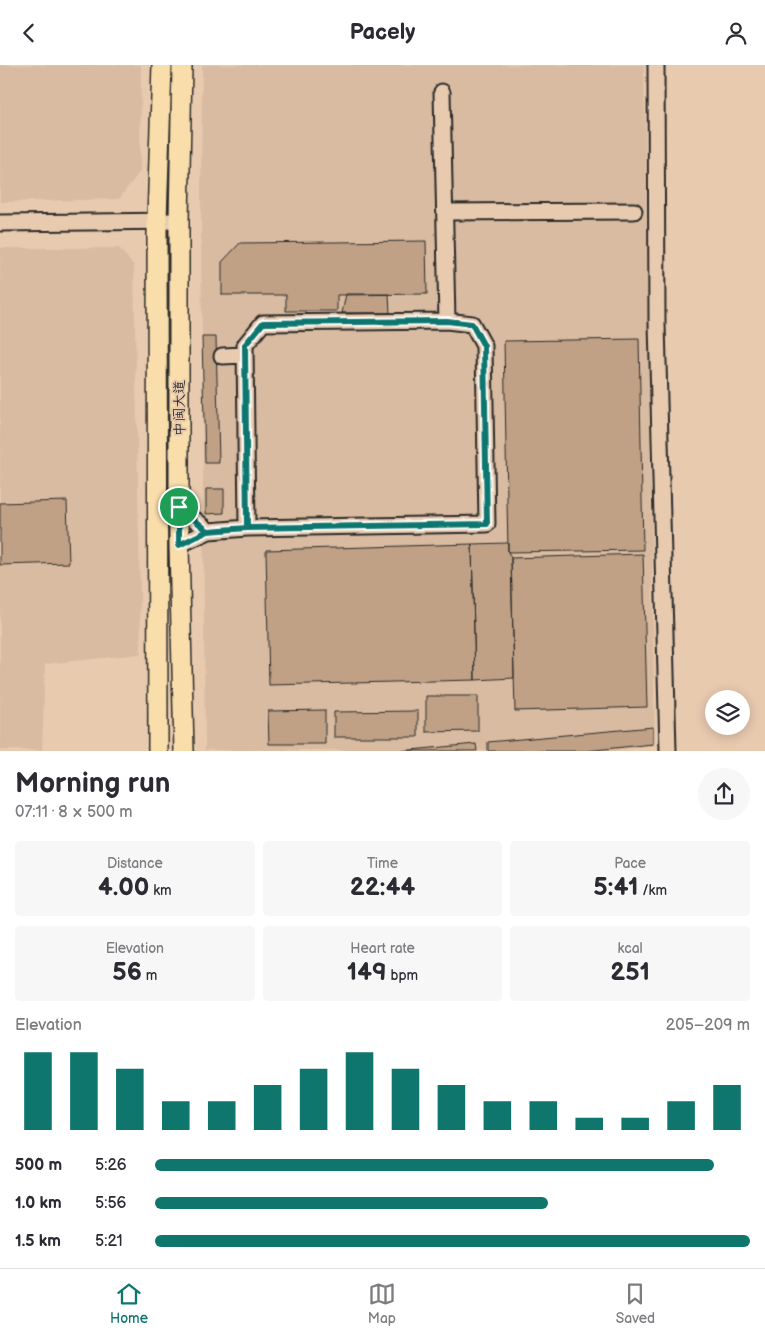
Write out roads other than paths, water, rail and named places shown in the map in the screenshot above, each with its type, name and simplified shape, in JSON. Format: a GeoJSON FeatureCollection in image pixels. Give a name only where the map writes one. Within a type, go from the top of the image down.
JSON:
{"type":"FeatureCollection","features":[{"type":"Feature","properties":{"kind":"main road","name":"中闽大道"},"geometry":{"type":"LineString","coordinates":[[158,751],[157,220],[162,65]]}},
{"type":"Feature","properties":{"kind":"main road","name":"中闽大道"},"geometry":{"type":"LineString","coordinates":[[182,65],[179,221],[179,545],[184,751]]}},
{"type":"Feature","properties":{"kind":"street"},"geometry":{"type":"LineString","coordinates":[[656,65],[658,323],[668,751]]}},
{"type":"Feature","properties":{"kind":"street"},"geometry":{"type":"LineString","coordinates":[[442,92],[447,321]]}},
{"type":"Feature","properties":{"kind":"street"},"geometry":{"type":"LineString","coordinates":[[444,212],[634,211]]}},
{"type":"Feature","properties":{"kind":"street"},"geometry":{"type":"LineString","coordinates":[[0,223],[179,221]]}},
{"type":"Feature","properties":{"kind":"street"},"geometry":{"type":"LineString","coordinates":[[179,545],[208,531],[247,528],[487,524],[484,346],[472,324],[447,321],[263,323],[245,345],[247,528]]}},
{"type":"Feature","properties":{"kind":"street"},"geometry":{"type":"LineString","coordinates":[[222,356],[245,355]]}},
{"type":"Feature","properties":{"kind":"street"},"geometry":{"type":"LineString","coordinates":[[179,507],[208,531]]}}]}
